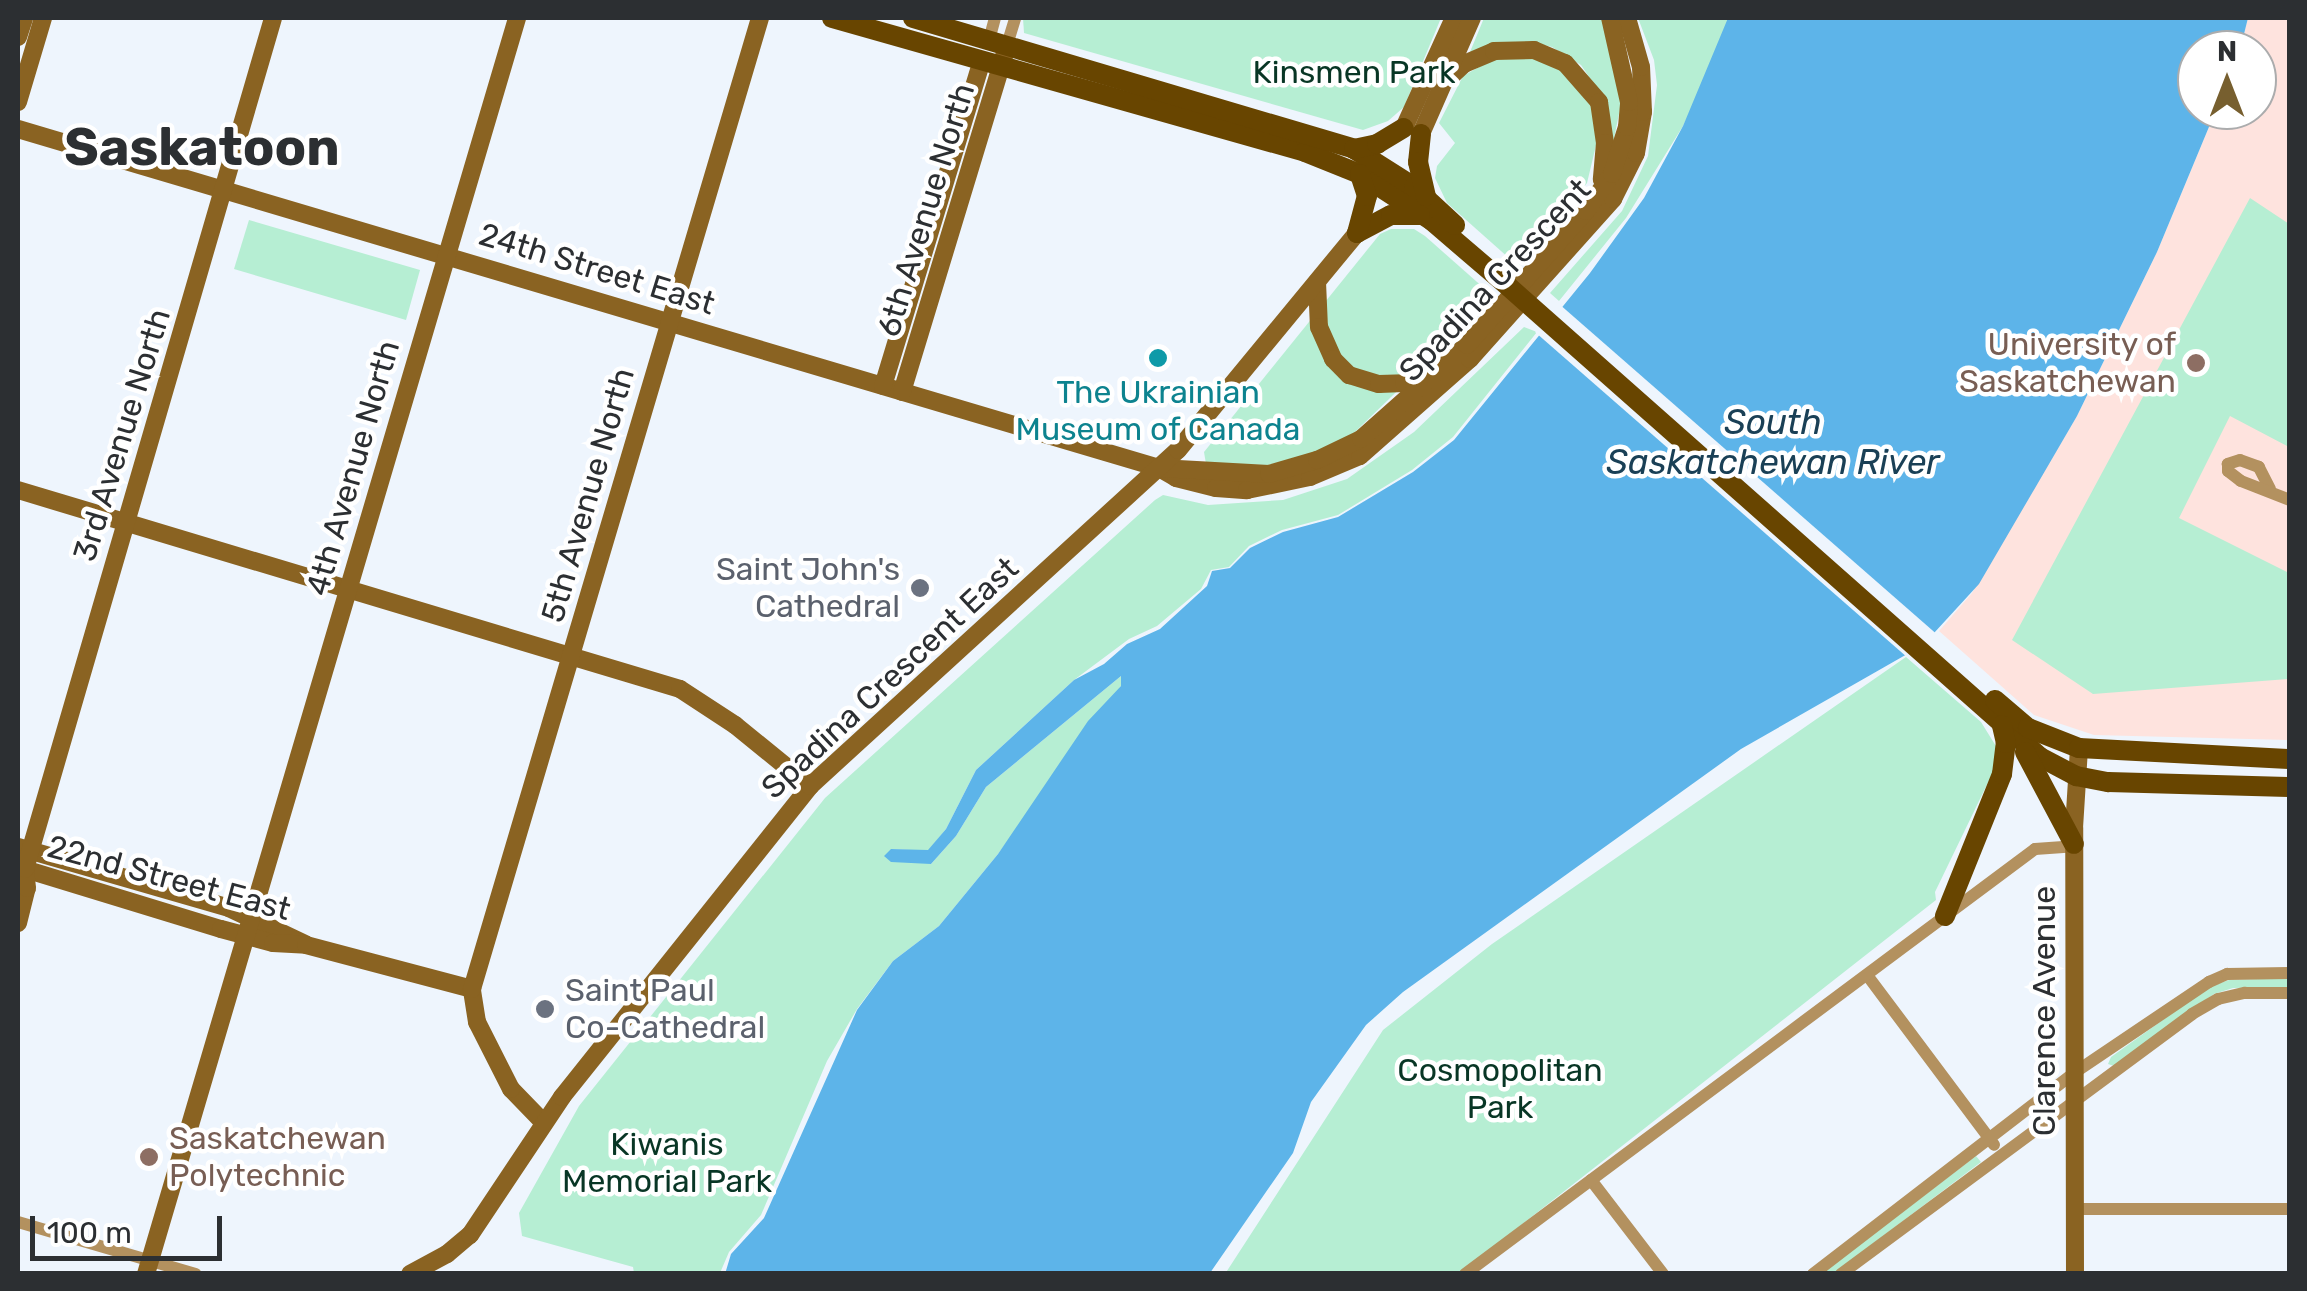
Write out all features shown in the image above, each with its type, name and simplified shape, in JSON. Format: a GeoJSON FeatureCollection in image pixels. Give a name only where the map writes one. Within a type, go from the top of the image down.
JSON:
{"type":"FeatureCollection","features":[{"type":"Feature","properties":{"kind":"main road"},"geometry":{"type":"LineString","coordinates":[[832,18],[1305,152],[1360,174],[1437,218],[2008,725],[2076,776],[2108,782],[2290,787]]}},
{"type":"Feature","properties":{"kind":"main road"},"geometry":{"type":"LineString","coordinates":[[913,18],[1354,149],[1427,198]]}},
{"type":"Feature","properties":{"kind":"main road"},"geometry":{"type":"LineString","coordinates":[[1354,149],[1413,131],[1427,198],[1437,218]]}},
{"type":"Feature","properties":{"kind":"main road"},"geometry":{"type":"LineString","coordinates":[[1357,233],[1367,196],[1360,174]]}},
{"type":"Feature","properties":{"kind":"main road"},"geometry":{"type":"LineString","coordinates":[[1357,233],[1377,220],[1406,212],[1437,218]]}},
{"type":"Feature","properties":{"kind":"main road"},"geometry":{"type":"LineString","coordinates":[[2008,725],[2028,728],[2079,748],[2290,760]]}},
{"type":"Feature","properties":{"kind":"main road"},"geometry":{"type":"LineString","coordinates":[[2008,725],[2046,785],[2074,845]]}},
{"type":"Feature","properties":{"kind":"main road"},"geometry":{"type":"LineString","coordinates":[[1944,916],[1982,832],[2002,774],[2008,725]]}},
{"type":"Feature","properties":{"kind":"street"},"geometry":{"type":"LineString","coordinates":[[18,37],[24,18]]}},
{"type":"Feature","properties":{"kind":"street"},"geometry":{"type":"LineString","coordinates":[[18,102],[44,18]]}},
{"type":"Feature","properties":{"kind":"street","name":"3rd Avenue North"},"geometry":{"type":"LineString","coordinates":[[18,923],[28,888],[22,862],[126,524],[273,18]]}},
{"type":"Feature","properties":{"kind":"street","name":"4th Avenue North"},"geometry":{"type":"LineString","coordinates":[[148,1267],[516,18]]}},
{"type":"Feature","properties":{"kind":"street","name":"5th Avenue North"},"geometry":{"type":"LineString","coordinates":[[472,989],[760,18]]}},
{"type":"Feature","properties":{"kind":"street"},"geometry":{"type":"LineString","coordinates":[[995,18],[998,42]]}},
{"type":"Feature","properties":{"kind":"street"},"geometry":{"type":"LineString","coordinates":[[998,42],[1015,18]]}},
{"type":"Feature","properties":{"kind":"street"},"geometry":{"type":"LineString","coordinates":[[1413,131],[1454,18]]}},
{"type":"Feature","properties":{"kind":"street"},"geometry":{"type":"LineString","coordinates":[[1413,131],[1448,79],[1472,18]]}},
{"type":"Feature","properties":{"kind":"street","name":"Spadina Crescent"},"geometry":{"type":"LineString","coordinates":[[1159,468],[1268,474],[1317,460],[1361,439],[1468,345],[1600,193],[1620,150],[1629,102],[1610,18]]}},
{"type":"Feature","properties":{"kind":"street","name":"Spadina Crescent"},"geometry":{"type":"LineString","coordinates":[[1159,468],[1176,478],[1203,485],[1247,490],[1278,486],[1343,466],[1426,401],[1470,359],[1613,199],[1626,177],[1636,153],[1644,93],[1626,18]]}},
{"type":"Feature","properties":{"kind":"street","name":"6th Avenue North"},"geometry":{"type":"LineString","coordinates":[[902,392],[998,42]]}},
{"type":"Feature","properties":{"kind":"street"},"geometry":{"type":"LineString","coordinates":[[1448,79],[1464,64],[1494,51],[1534,50],[1565,64],[1599,102],[1605,143],[1600,193]]}},
{"type":"Feature","properties":{"kind":"street","name":"6th Avenue North"},"geometry":{"type":"LineString","coordinates":[[882,386],[992,64]]}},
{"type":"Feature","properties":{"kind":"street","name":"24th Street East"},"geometry":{"type":"LineString","coordinates":[[18,130],[1159,468]]}},
{"type":"Feature","properties":{"kind":"street","name":"Spadina Crescent East"},"geometry":{"type":"LineString","coordinates":[[410,1274],[462,1244],[544,1124],[810,786],[1159,468],[1357,233]]}},
{"type":"Feature","properties":{"kind":"street"},"geometry":{"type":"LineString","coordinates":[[1317,282],[1319,327],[1333,359],[1350,375],[1380,384],[1404,383],[1468,345]]}},
{"type":"Feature","properties":{"kind":"street"},"geometry":{"type":"LineString","coordinates":[[2270,489],[2290,500]]}},
{"type":"Feature","properties":{"kind":"street"},"geometry":{"type":"LineString","coordinates":[[18,490],[695,697],[810,786]]}},
{"type":"Feature","properties":{"kind":"street","name":"Clarence Avenue"},"geometry":{"type":"LineString","coordinates":[[2076,1274],[2074,845],[2079,748]]}},
{"type":"Feature","properties":{"kind":"street"},"geometry":{"type":"LineString","coordinates":[[1466,1274],[2035,850],[2074,845]]}},
{"type":"Feature","properties":{"kind":"street","name":"22nd Street East"},"geometry":{"type":"LineString","coordinates":[[22,862],[250,916],[306,944]]}},
{"type":"Feature","properties":{"kind":"street","name":"22nd Street East"},"geometry":{"type":"LineString","coordinates":[[22,862],[244,935],[306,944],[472,989]]}},
{"type":"Feature","properties":{"kind":"street"},"geometry":{"type":"LineString","coordinates":[[1813,1274],[2074,1074],[2209,982],[2227,974],[2290,973]]}},
{"type":"Feature","properties":{"kind":"street"},"geometry":{"type":"LineString","coordinates":[[1866,974],[2000,1153]]}},
{"type":"Feature","properties":{"kind":"street"},"geometry":{"type":"LineString","coordinates":[[472,989],[477,1022],[502,1072],[524,1108],[544,1124]]}},
{"type":"Feature","properties":{"kind":"street"},"geometry":{"type":"LineString","coordinates":[[1840,1274],[2075,1098],[2218,999],[2244,993],[2290,993]]}},
{"type":"Feature","properties":{"kind":"street"},"geometry":{"type":"LineString","coordinates":[[1590,1180],[1663,1274]]}},
{"type":"Feature","properties":{"kind":"street"},"geometry":{"type":"LineString","coordinates":[[2076,1209],[2290,1209]]}},
{"type":"Feature","properties":{"kind":"street"},"geometry":{"type":"LineString","coordinates":[[18,1222],[148,1267],[196,1274]]}},
{"type":"Feature","properties":{"kind":"shaded area","name":"University of Saskatchewan"},"geometry":{"type":"Polygon","coordinates":[[[2248,18],[2289,18],[2289,740],[2094,735],[2034,715],[1939,631],[1972,593],[2077,416],[2157,252],[2208,130],[2277,130],[2277,30],[2245,30],[2248,18]]]}},
{"type":"Feature","properties":{"kind":"green space","name":"Kinsmen Park"},"geometry":{"type":"Polygon","coordinates":[[[1023,18],[1441,18],[1404,107],[1388,121],[1363,130],[1024,33],[1023,18]]]}},
{"type":"Feature","properties":{"kind":"green space"},"geometry":{"type":"Polygon","coordinates":[[[1484,18],[1602,18],[1621,104],[1612,148],[1607,103],[1581,65],[1552,47],[1532,42],[1492,44],[1470,52],[1484,18]]]}},
{"type":"Feature","properties":{"kind":"green space"},"geometry":{"type":"Polygon","coordinates":[[[1638,18],[1736,18],[1683,126],[1626,218],[1559,301],[1550,293],[1622,211],[1648,156],[1657,85],[1654,60],[1638,18]]]}},
{"type":"Feature","properties":{"kind":"green space"},"geometry":{"type":"Polygon","coordinates":[[[1530,56],[1559,66],[1591,101],[1599,133],[1587,183],[1519,267],[1447,203],[1435,178],[1437,166],[1455,143],[1439,123],[1463,76],[1495,58],[1530,56]]]}},
{"type":"Feature","properties":{"kind":"green space"},"geometry":{"type":"Polygon","coordinates":[[[2250,198],[2289,224],[2289,447],[2230,416],[2179,518],[2289,573],[2289,679],[2093,694],[2012,640],[2250,198]]]}},
{"type":"Feature","properties":{"kind":"green space"},"geometry":{"type":"Polygon","coordinates":[[[249,220],[420,270],[406,320],[234,269],[249,220]]]}},
{"type":"Feature","properties":{"kind":"green space"},"geometry":{"type":"Polygon","coordinates":[[[1391,229],[1414,229],[1425,236],[1494,297],[1354,433],[1312,455],[1268,465],[1206,464],[1204,452],[1380,234],[1391,229]]]}},
{"type":"Feature","properties":{"kind":"green space","name":"Kiwanis Memorial Park"},"geometry":{"type":"Polygon","coordinates":[[[1524,327],[1537,332],[1453,437],[1412,470],[1338,515],[1282,530],[1249,546],[1229,567],[1211,570],[1201,589],[1157,626],[1129,639],[1074,680],[976,770],[946,829],[928,851],[891,849],[931,864],[956,836],[986,787],[1121,676],[1121,686],[998,854],[939,926],[893,961],[857,1009],[827,1061],[761,1215],[729,1252],[720,1273],[634,1273],[633,1267],[522,1236],[519,1213],[579,1106],[825,798],[1155,500],[1163,495],[1208,505],[1283,500],[1347,479],[1414,432],[1524,327]]]}},
{"type":"Feature","properties":{"kind":"green space","name":"Cosmopolitan Park"},"geometry":{"type":"Polygon","coordinates":[[[1906,657],[1981,722],[1999,751],[1994,770],[1935,892],[1936,900],[1460,1273],[1225,1274],[1383,1030],[1492,944],[1906,657]]]}},
{"type":"Feature","properties":{"kind":"green space"},"geometry":{"type":"Polygon","coordinates":[[[2289,978],[2289,987],[2233,988],[2214,994],[2114,1066],[2108,1064],[2111,1057],[2209,987],[2229,980],[2289,978]]]}},
{"type":"Feature","properties":{"kind":"green space"},"geometry":{"type":"Polygon","coordinates":[[[1976,1156],[1981,1162],[1834,1273],[1821,1274],[1976,1156]]]}},
{"type":"Feature","properties":{"kind":"water","name":"South Saskatchewan River"},"geometry":{"type":"Polygon","coordinates":[[[1728,18],[2248,18],[2245,30],[2177,30],[2177,130],[2208,130],[2157,252],[2077,416],[1979,584],[1923,645],[1741,749],[1403,992],[1366,1025],[1311,1102],[1293,1153],[1210,1273],[725,1274],[731,1254],[764,1218],[857,1010],[893,961],[939,926],[998,854],[1088,721],[1121,686],[1121,676],[986,787],[956,836],[931,864],[891,862],[884,856],[891,849],[928,850],[946,829],[976,770],[1074,680],[1104,664],[1127,644],[1160,629],[1207,586],[1212,571],[1230,568],[1250,548],[1283,532],[1338,517],[1413,472],[1454,440],[1590,273],[1644,198],[1683,126],[1728,18]]]}},
{"type":"Feature","properties":{"kind":"pier"},"geometry":{"type":"Polygon","coordinates":[[[1558,303],[1940,637],[1908,658],[1535,332],[1558,303]]]}},
{"type":"Feature","properties":{"kind":"place","name":"The Ukrainian Museum of Canada"},"geometry":{"type":"Point","coordinates":[1158,358]}},
{"type":"Feature","properties":{"kind":"place","name":"University of Saskatchewan"},"geometry":{"type":"Point","coordinates":[2196,363]}},
{"type":"Feature","properties":{"kind":"place","name":"Saint John's Cathedral"},"geometry":{"type":"Point","coordinates":[920,588]}},
{"type":"Feature","properties":{"kind":"place","name":"Saint Paul Co-Cathedral"},"geometry":{"type":"Point","coordinates":[545,1009]}},
{"type":"Feature","properties":{"kind":"place","name":"Saskatchewan Polytechnic"},"geometry":{"type":"Point","coordinates":[149,1157]}},
{"type":"Feature","properties":{"kind":"district","name":"Saskatoon"},"geometry":{"type":"Point","coordinates":[202,148]}}]}
